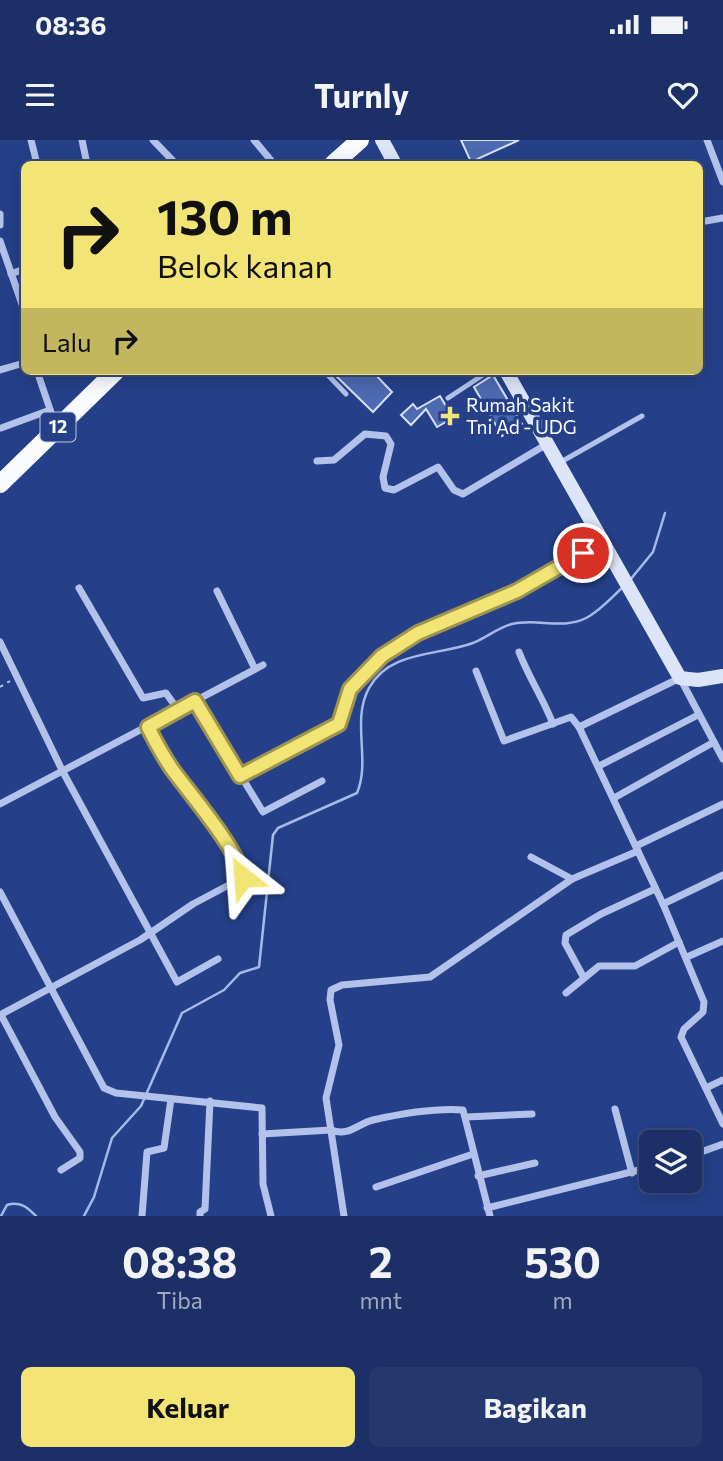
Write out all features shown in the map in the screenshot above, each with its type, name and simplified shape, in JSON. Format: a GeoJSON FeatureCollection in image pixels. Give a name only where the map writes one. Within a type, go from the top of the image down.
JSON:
{"type":"FeatureCollection","features":[{"type":"Feature","properties":{"kind":"highway"},"geometry":{"type":"LineString","coordinates":[[336,161],[360,140]]}},
{"type":"Feature","properties":{"kind":"highway","name":"12"},"geometry":{"type":"LineString","coordinates":[[0,484],[112,375]]}},
{"type":"Feature","properties":{"kind":"main road"},"geometry":{"type":"LineString","coordinates":[[382,140],[394,161]]}},
{"type":"Feature","properties":{"kind":"main road"},"geometry":{"type":"LineString","coordinates":[[508,375],[680,678],[698,680],[723,676]]}},
{"type":"Feature","properties":{"kind":"street"},"geometry":{"type":"LineString","coordinates":[[31,140],[36,161]]}},
{"type":"Feature","properties":{"kind":"street"},"geometry":{"type":"LineString","coordinates":[[82,140],[86,161]]}},
{"type":"Feature","properties":{"kind":"street"},"geometry":{"type":"LineString","coordinates":[[153,140],[172,161]]}},
{"type":"Feature","properties":{"kind":"street"},"geometry":{"type":"LineString","coordinates":[[254,140],[272,161]]}},
{"type":"Feature","properties":{"kind":"street"},"geometry":{"type":"LineString","coordinates":[[707,140],[723,183]]}},
{"type":"Feature","properties":{"kind":"street"},"geometry":{"type":"LineString","coordinates":[[0,214],[0,225]]}},
{"type":"Feature","properties":{"kind":"street"},"geometry":{"type":"LineString","coordinates":[[703,221],[723,218]]}},
{"type":"Feature","properties":{"kind":"street"},"geometry":{"type":"LineString","coordinates":[[0,241],[21,302]]}},
{"type":"Feature","properties":{"kind":"street"},"geometry":{"type":"LineString","coordinates":[[11,274],[21,270]]}},
{"type":"Feature","properties":{"kind":"street"},"geometry":{"type":"LineString","coordinates":[[0,370],[21,364]]}},
{"type":"Feature","properties":{"kind":"street"},"geometry":{"type":"LineString","coordinates":[[38,375],[56,429]]}},
{"type":"Feature","properties":{"kind":"street"},"geometry":{"type":"LineString","coordinates":[[1,428],[50,410]]}},
{"type":"Feature","properties":{"kind":"street"},"geometry":{"type":"LineString","coordinates":[[317,461],[334,460],[366,434],[386,436],[391,444],[383,477],[386,488],[394,490],[438,467],[454,490],[463,494],[547,444]]}},
{"type":"Feature","properties":{"kind":"street"},"geometry":{"type":"LineString","coordinates":[[240,776],[339,724],[350,689],[382,656],[402,643],[517,591],[604,541]]}},
{"type":"Feature","properties":{"kind":"street"},"geometry":{"type":"LineString","coordinates":[[79,588],[143,698],[166,693],[178,710]]}},
{"type":"Feature","properties":{"kind":"street"},"geometry":{"type":"LineString","coordinates":[[218,591],[255,668]]}},
{"type":"Feature","properties":{"kind":"street"},"geometry":{"type":"LineString","coordinates":[[0,642],[63,772],[177,982],[218,959]]}},
{"type":"Feature","properties":{"kind":"street"},"geometry":{"type":"LineString","coordinates":[[519,652],[527,673],[539,689],[553,724]]}},
{"type":"Feature","properties":{"kind":"street"},"geometry":{"type":"LineString","coordinates":[[0,804],[263,664]]}},
{"type":"Feature","properties":{"kind":"street"},"geometry":{"type":"LineString","coordinates":[[476,671],[502,740],[513,740],[571,717],[579,727],[687,957],[705,1008],[681,1031],[681,1037],[723,1124]]}},
{"type":"Feature","properties":{"kind":"street"},"geometry":{"type":"LineString","coordinates":[[579,727],[680,678],[723,759]]}},
{"type":"Feature","properties":{"kind":"street"},"geometry":{"type":"LineString","coordinates":[[195,701],[265,813],[322,781]]}},
{"type":"Feature","properties":{"kind":"street"},"geometry":{"type":"LineString","coordinates":[[599,766],[698,715]]}},
{"type":"Feature","properties":{"kind":"street"},"geometry":{"type":"LineString","coordinates":[[61,1170],[79,1158],[80,1152],[55,1117],[0,1015],[151,933],[193,904],[241,880],[243,875],[186,784],[172,770],[148,727]]}},
{"type":"Feature","properties":{"kind":"street"},"geometry":{"type":"LineString","coordinates":[[614,798],[713,742]]}},
{"type":"Feature","properties":{"kind":"street"},"geometry":{"type":"LineString","coordinates":[[344,1216],[326,1093],[339,1045],[330,1000],[331,989],[342,985],[430,977],[572,879],[723,804]]}},
{"type":"Feature","properties":{"kind":"street"},"geometry":{"type":"LineString","coordinates":[[531,857],[572,879]]}},
{"type":"Feature","properties":{"kind":"street"},"geometry":{"type":"LineString","coordinates":[[663,904],[723,875]]}},
{"type":"Feature","properties":{"kind":"street"},"geometry":{"type":"LineString","coordinates":[[584,978],[565,943],[566,935],[601,914],[655,889]]}},
{"type":"Feature","properties":{"kind":"street"},"geometry":{"type":"LineString","coordinates":[[0,892],[102,1086],[116,1093],[262,1108],[263,1184],[271,1216]]}},
{"type":"Feature","properties":{"kind":"street"},"geometry":{"type":"LineString","coordinates":[[687,957],[723,941]]}},
{"type":"Feature","properties":{"kind":"street"},"geometry":{"type":"LineString","coordinates":[[566,993],[602,965],[635,966],[679,942]]}},
{"type":"Feature","properties":{"kind":"street"},"geometry":{"type":"LineString","coordinates":[[705,1088],[723,1080]]}},
{"type":"Feature","properties":{"kind":"street"},"geometry":{"type":"LineString","coordinates":[[142,1216],[146,1155],[148,1149],[164,1148],[171,1099]]}},
{"type":"Feature","properties":{"kind":"street"},"geometry":{"type":"LineString","coordinates":[[200,1216],[200,1212],[205,1209],[210,1101]]}},
{"type":"Feature","properties":{"kind":"street"},"geometry":{"type":"LineString","coordinates":[[615,1109],[632,1173]]}},
{"type":"Feature","properties":{"kind":"street"},"geometry":{"type":"LineString","coordinates":[[262,1134],[331,1130],[345,1132],[370,1121],[463,1110],[489,1212],[639,1171]]}},
{"type":"Feature","properties":{"kind":"street"},"geometry":{"type":"LineString","coordinates":[[466,1117],[531,1114]]}},
{"type":"Feature","properties":{"kind":"street"},"geometry":{"type":"LineString","coordinates":[[702,1152],[723,1144]]}},
{"type":"Feature","properties":{"kind":"street"},"geometry":{"type":"LineString","coordinates":[[376,1187],[473,1154]]}},
{"type":"Feature","properties":{"kind":"street"},"geometry":{"type":"LineString","coordinates":[[478,1176],[535,1163]]}},
{"type":"Feature","properties":{"kind":"lane"},"geometry":{"type":"LineString","coordinates":[[328,375],[346,394]]}},
{"type":"Feature","properties":{"kind":"lane"},"geometry":{"type":"LineString","coordinates":[[448,398],[483,375]]}},
{"type":"Feature","properties":{"kind":"lane"},"geometry":{"type":"LineString","coordinates":[[559,464],[642,416]]}},
{"type":"Feature","properties":{"kind":"path"},"geometry":{"type":"LineString","coordinates":[[0,687],[17,677]]}},
{"type":"Feature","properties":{"kind":"building"},"geometry":{"type":"Polygon","coordinates":[[[461,140],[519,140],[473,161],[471,161],[461,140]]]}},
{"type":"Feature","properties":{"kind":"building"},"geometry":{"type":"Polygon","coordinates":[[[335,375],[376,375],[392,392],[373,412],[335,375]]]}},
{"type":"Feature","properties":{"kind":"building"},"geometry":{"type":"Polygon","coordinates":[[[493,375],[522,424],[502,436],[474,387],[493,375]]]}},
{"type":"Feature","properties":{"kind":"building"},"geometry":{"type":"Polygon","coordinates":[[[440,396],[453,418],[437,427],[426,409],[411,425],[401,415],[413,404],[417,409],[440,396]]]}},
{"type":"Feature","properties":{"kind":"waterway"},"geometry":{"type":"LineString","coordinates":[[630,580],[653,552],[665,513]]}},
{"type":"Feature","properties":{"kind":"waterway"},"geometry":{"type":"LineString","coordinates":[[84,1216],[94,1197],[112,1138],[141,1106],[182,1013],[224,990],[240,973],[259,967],[273,835],[278,828],[357,793],[362,767],[361,727],[364,701],[378,676],[402,660],[473,643],[512,624],[559,624],[586,618],[623,587]]}},
{"type":"Feature","properties":{"kind":"waterway"},"geometry":{"type":"LineString","coordinates":[[1,1216],[7,1205],[16,1204],[36,1216]]}},
{"type":"Feature","properties":{"kind":"place","name":"Rumah Sakit Tni Ad - UDG"},"geometry":{"type":"Point","coordinates":[450,416]}},
{"type":"Feature","properties":{"kind":"route"},"geometry":{"type":"LineString","coordinates":[[243,877],[227,846],[184,781],[172,770],[148,727],[195,701],[240,776],[339,724],[346,695],[382,656],[418,633],[517,591],[583,553]]}}]}
